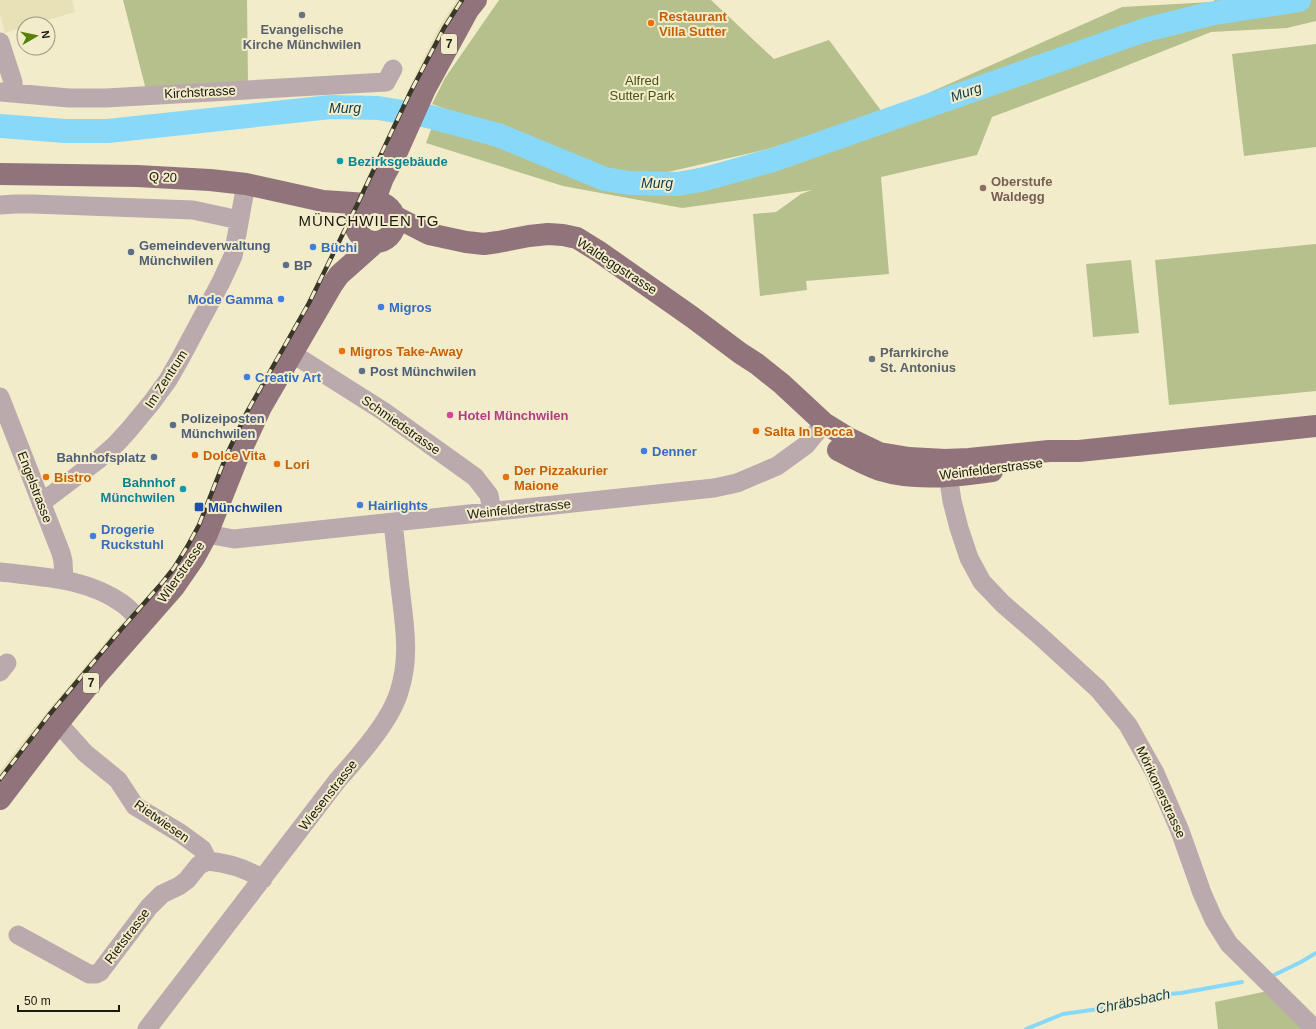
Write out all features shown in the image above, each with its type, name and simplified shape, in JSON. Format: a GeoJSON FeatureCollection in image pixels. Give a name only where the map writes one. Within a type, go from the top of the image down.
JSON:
{"type":"FeatureCollection","features":[{"type":"Feature","properties":{"kind":"main road","name":"7"},"geometry":{"type":"LineString","coordinates":[[381,207],[396,154],[405,132],[425,89],[468,10],[476,0]]}},
{"type":"Feature","properties":{"kind":"main road","name":"Q 20"},"geometry":{"type":"LineString","coordinates":[[0,174],[137,176],[210,180],[246,184],[323,202],[381,207]]}},
{"type":"Feature","properties":{"kind":"main road","name":"Q 20"},"geometry":{"type":"LineString","coordinates":[[323,202],[369,234]]}},
{"type":"Feature","properties":{"kind":"main road","name":"Waldeggstrasse"},"geometry":{"type":"LineString","coordinates":[[381,207],[429,234]]}},
{"type":"Feature","properties":{"kind":"main road"},"geometry":{"type":"LineString","coordinates":[[381,207],[395,227],[369,234],[356,219],[358,213],[362,208],[381,207]]}},
{"type":"Feature","properties":{"kind":"main road","name":"Waldeggstrasse"},"geometry":{"type":"LineString","coordinates":[[369,234],[429,234],[466,242],[484,244],[548,234],[577,238],[692,317],[740,353]]}},
{"type":"Feature","properties":{"kind":"main road","name":"Wilerstrasse"},"geometry":{"type":"LineString","coordinates":[[0,799],[96,676],[174,587],[194,558],[207,534],[237,459],[261,407],[322,302],[369,234]]}},
{"type":"Feature","properties":{"kind":"main road","name":"Weinfelderstrasse"},"geometry":{"type":"LineString","coordinates":[[740,353],[751,370],[803,423],[850,439],[879,453],[909,458],[947,468],[969,459],[1053,450],[1079,451],[1316,426]]}},
{"type":"Feature","properties":{"kind":"street"},"geometry":{"type":"LineString","coordinates":[[0,42],[13,82],[6,93]]}},
{"type":"Feature","properties":{"kind":"street","name":"Kirchstrasse"},"geometry":{"type":"LineString","coordinates":[[6,93],[68,98],[106,98],[386,82],[393,70]]}},
{"type":"Feature","properties":{"kind":"street","name":"Im Zentrum"},"geometry":{"type":"LineString","coordinates":[[41,502],[98,460],[116,444],[152,402],[168,380],[221,282],[233,256],[246,184]]}},
{"type":"Feature","properties":{"kind":"street"},"geometry":{"type":"LineString","coordinates":[[0,205],[33,204],[193,210],[240,220]]}},
{"type":"Feature","properties":{"kind":"street","name":"Schmiedstrasse"},"geometry":{"type":"LineString","coordinates":[[292,354],[383,411],[475,477],[489,495],[492,511]]}},
{"type":"Feature","properties":{"kind":"street","name":"Engelstrasse"},"geometry":{"type":"LineString","coordinates":[[0,397],[64,561],[64,580]]}},
{"type":"Feature","properties":{"kind":"street","name":"Weinfelderstrasse"},"geometry":{"type":"LineString","coordinates":[[207,534],[234,539],[714,488],[736,484],[777,466],[806,445],[820,428]]}},
{"type":"Feature","properties":{"kind":"street","name":"Mörikonerstrasse"},"geometry":{"type":"LineString","coordinates":[[947,468],[952,501],[959,528],[969,558],[982,582],[1003,604],[1098,689],[1128,725],[1155,772],[1180,831],[1202,893],[1214,920],[1229,944],[1315,1029]]}},
{"type":"Feature","properties":{"kind":"street","name":"Wiesenstrasse"},"geometry":{"type":"LineString","coordinates":[[146,1029],[337,781],[363,751],[387,718],[399,693],[405,670],[406,642],[393,523]]}},
{"type":"Feature","properties":{"kind":"street"},"geometry":{"type":"LineString","coordinates":[[0,572],[64,580],[92,587],[123,604],[143,622]]}},
{"type":"Feature","properties":{"kind":"street","name":"Rietwiesen"},"geometry":{"type":"LineString","coordinates":[[58,723],[85,753],[118,780],[135,806],[180,833],[202,849],[208,861]]}},
{"type":"Feature","properties":{"kind":"street"},"geometry":{"type":"LineString","coordinates":[[208,861],[219,862],[248,870],[263,879]]}},
{"type":"Feature","properties":{"kind":"street","name":"Rietstrasse"},"geometry":{"type":"LineString","coordinates":[[18,935],[89,974],[96,974],[100,972],[153,902],[162,894],[179,886],[187,880],[199,865],[208,861]]}},
{"type":"Feature","properties":{"kind":"shaded area"},"geometry":{"type":"Polygon","coordinates":[[[0,0],[72,0],[75,12],[56,18],[56,16],[16,16],[16,30],[5,33],[0,15],[0,0]]]}},
{"type":"Feature","properties":{"kind":"shaded area"},"geometry":{"type":"Polygon","coordinates":[[[457,0],[468,0],[414,95],[407,92],[439,27],[457,0]]]}},
{"type":"Feature","properties":{"kind":"shaded area"},"geometry":{"type":"Polygon","coordinates":[[[122,622],[124,632],[0,785],[0,771],[27,736],[122,622]]]}},
{"type":"Feature","properties":{"kind":"green space"},"geometry":{"type":"Polygon","coordinates":[[[123,0],[247,0],[248,82],[146,90],[123,0]]]}},
{"type":"Feature","properties":{"kind":"green space","name":"Alfred Sutter Park"},"geometry":{"type":"Polygon","coordinates":[[[499,0],[711,0],[774,59],[829,40],[882,112],[915,99],[1122,7],[1212,2],[1215,0],[1316,0],[1316,21],[1287,28],[1211,32],[992,117],[977,155],[881,177],[889,274],[806,281],[807,290],[760,296],[753,214],[776,212],[801,194],[812,190],[682,208],[563,186],[426,143],[438,111],[637,181],[767,154],[841,126],[768,149],[637,179],[432,104],[445,78],[499,0]]]}},
{"type":"Feature","properties":{"kind":"green space"},"geometry":{"type":"Polygon","coordinates":[[[1316,44],[1316,147],[1244,156],[1232,54],[1316,44]]]}},
{"type":"Feature","properties":{"kind":"green space"},"geometry":{"type":"Polygon","coordinates":[[[1316,244],[1316,391],[1169,405],[1155,260],[1316,244]]]}},
{"type":"Feature","properties":{"kind":"green space"},"geometry":{"type":"Polygon","coordinates":[[[1131,260],[1139,333],[1093,337],[1086,264],[1131,260]]]}},
{"type":"Feature","properties":{"kind":"green space"},"geometry":{"type":"Polygon","coordinates":[[[1267,992],[1305,1029],[1218,1029],[1215,1002],[1267,992]]]}},
{"type":"Feature","properties":{"kind":"waterway","name":"Murg"},"geometry":{"type":"LineString","coordinates":[[0,126],[65,131],[108,131],[331,107],[378,108],[427,116],[498,135],[605,179],[630,183],[677,184],[701,180],[773,160],[1145,30],[1209,14],[1299,0]]}},
{"type":"Feature","properties":{"kind":"waterway","name":"Chräbsbach"},"geometry":{"type":"LineString","coordinates":[[1270,977],[1316,953]]}},
{"type":"Feature","properties":{"kind":"waterway","name":"Chräbsbach"},"geometry":{"type":"LineString","coordinates":[[1026,1029],[1063,1014],[1113,1007],[1159,995],[1181,993],[1242,982]]}},
{"type":"Feature","properties":{"kind":"railway"},"geometry":{"type":"LineString","coordinates":[[0,779],[49,715],[162,583],[174,568],[187,547],[199,525],[227,454],[247,412],[309,303],[410,93],[444,28],[462,0]]}},
{"type":"Feature","properties":{"kind":"place","name":"Evangelische Kirche Münchwilen"},"geometry":{"type":"Point","coordinates":[302,15]}},
{"type":"Feature","properties":{"kind":"place","name":"Restaurant Villa Sutter"},"geometry":{"type":"Point","coordinates":[651,23]}},
{"type":"Feature","properties":{"kind":"place","name":"Bezirksgebäude"},"geometry":{"type":"Point","coordinates":[340,161]}},
{"type":"Feature","properties":{"kind":"place","name":"Oberstufe Waldegg"},"geometry":{"type":"Point","coordinates":[983,188]}},
{"type":"Feature","properties":{"kind":"place","name":"Büchi"},"geometry":{"type":"Point","coordinates":[313,247]}},
{"type":"Feature","properties":{"kind":"place","name":"Gemeindeverwaltung Münchwilen"},"geometry":{"type":"Point","coordinates":[131,252]}},
{"type":"Feature","properties":{"kind":"place","name":"BP"},"geometry":{"type":"Point","coordinates":[286,265]}},
{"type":"Feature","properties":{"kind":"place","name":"Mode Gamma"},"geometry":{"type":"Point","coordinates":[281,299]}},
{"type":"Feature","properties":{"kind":"place","name":"Migros"},"geometry":{"type":"Point","coordinates":[381,307]}},
{"type":"Feature","properties":{"kind":"place","name":"Migros Take-Away"},"geometry":{"type":"Point","coordinates":[342,351]}},
{"type":"Feature","properties":{"kind":"place","name":"Pfarrkirche St. Antonius"},"geometry":{"type":"Point","coordinates":[872,359]}},
{"type":"Feature","properties":{"kind":"place","name":"Post Münchwilen"},"geometry":{"type":"Point","coordinates":[362,371]}},
{"type":"Feature","properties":{"kind":"place","name":"Creativ Art"},"geometry":{"type":"Point","coordinates":[247,377]}},
{"type":"Feature","properties":{"kind":"place","name":"Hotel Münchwilen"},"geometry":{"type":"Point","coordinates":[450,415]}},
{"type":"Feature","properties":{"kind":"place","name":"Polizeiposten Münchwilen"},"geometry":{"type":"Point","coordinates":[173,425]}},
{"type":"Feature","properties":{"kind":"place","name":"Salta In Bocca"},"geometry":{"type":"Point","coordinates":[756,431]}},
{"type":"Feature","properties":{"kind":"place","name":"Denner"},"geometry":{"type":"Point","coordinates":[644,451]}},
{"type":"Feature","properties":{"kind":"place","name":"Dolce Vita"},"geometry":{"type":"Point","coordinates":[195,455]}},
{"type":"Feature","properties":{"kind":"place","name":"Bahnhofsplatz"},"geometry":{"type":"Point","coordinates":[154,457]}},
{"type":"Feature","properties":{"kind":"place","name":"Lori"},"geometry":{"type":"Point","coordinates":[277,464]}},
{"type":"Feature","properties":{"kind":"place","name":"Bistro"},"geometry":{"type":"Point","coordinates":[46,477]}},
{"type":"Feature","properties":{"kind":"place","name":"Der Pizzakurier Maione"},"geometry":{"type":"Point","coordinates":[506,477]}},
{"type":"Feature","properties":{"kind":"place","name":"Bahnhof Münchwilen"},"geometry":{"type":"Point","coordinates":[183,489]}},
{"type":"Feature","properties":{"kind":"place","name":"Hairlights"},"geometry":{"type":"Point","coordinates":[360,505]}},
{"type":"Feature","properties":{"kind":"place","name":"Münchwilen"},"geometry":{"type":"Point","coordinates":[199,507]}},
{"type":"Feature","properties":{"kind":"place","name":"Drogerie Ruckstuhl"},"geometry":{"type":"Point","coordinates":[93,536]}},
{"type":"Feature","properties":{"kind":"district","name":"MÜNCHWILEN TG"},"geometry":{"type":"Point","coordinates":[369,220]}}]}
